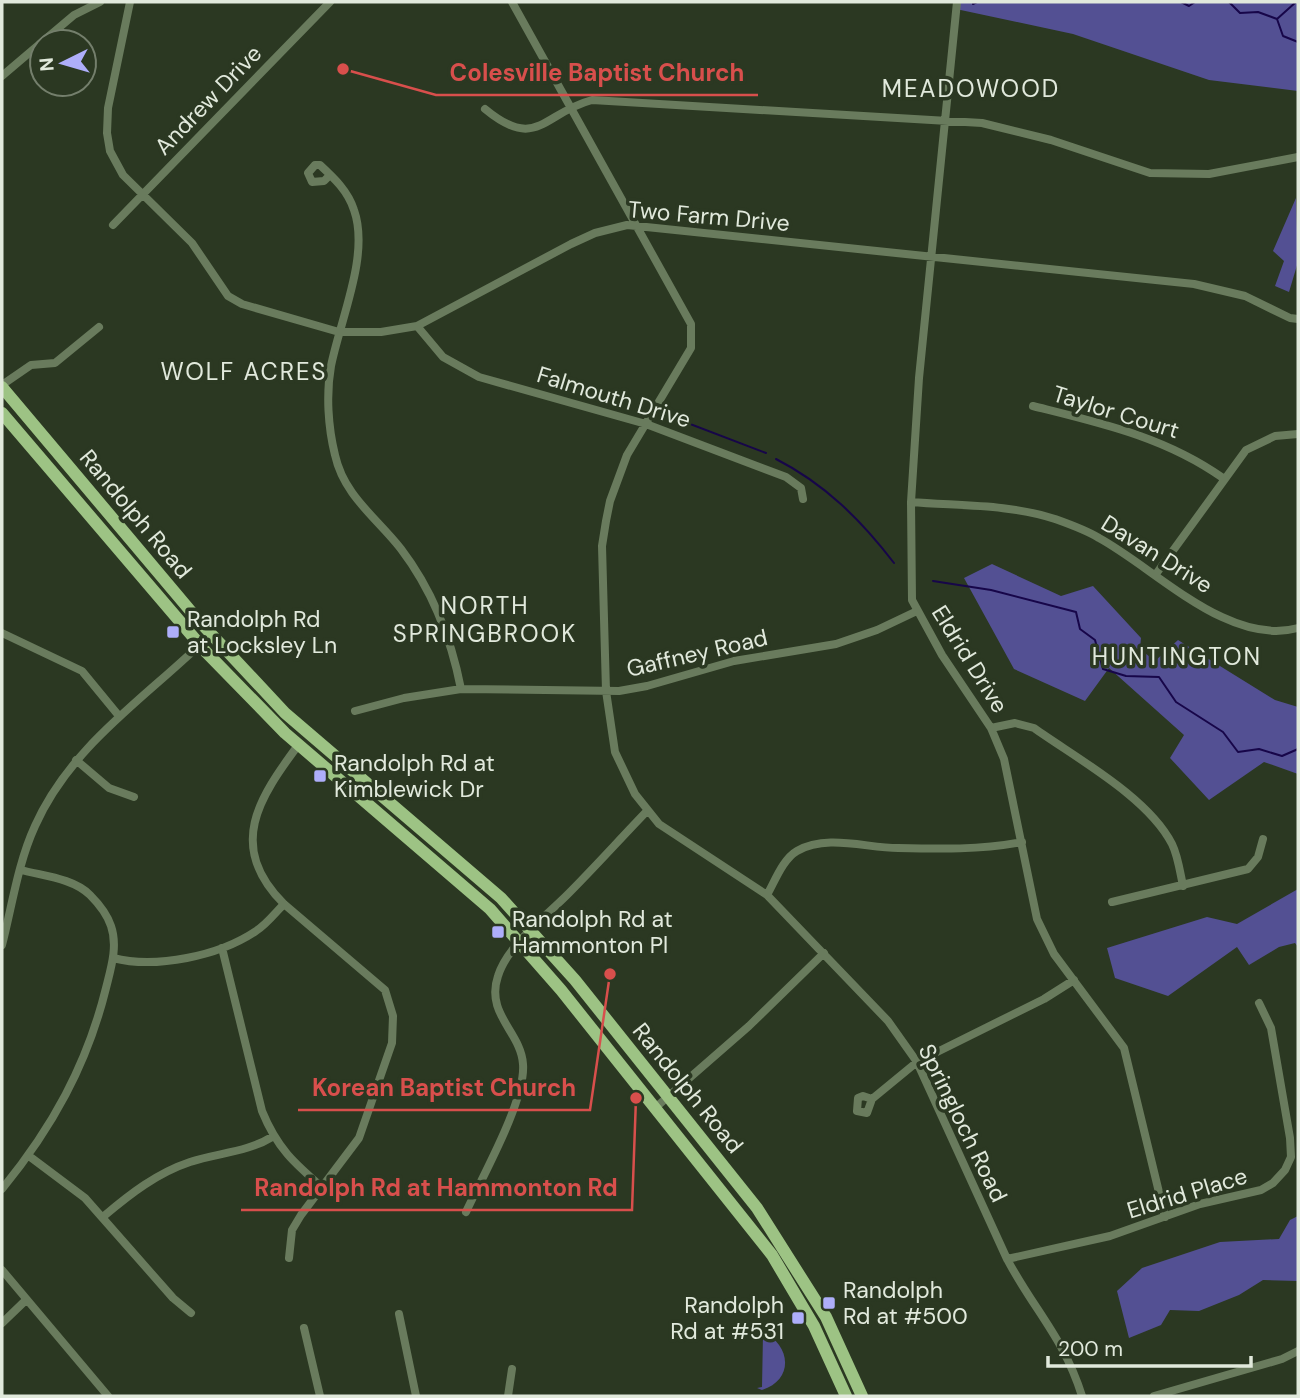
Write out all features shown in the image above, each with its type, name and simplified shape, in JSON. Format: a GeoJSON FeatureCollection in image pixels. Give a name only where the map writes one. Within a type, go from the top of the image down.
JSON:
{"type":"FeatureCollection","features":[{"type":"Feature","properties":{"kind":"main road","name":"Randolph Road"},"geometry":{"type":"LineString","coordinates":[[2,386],[211,634],[285,713],[467,867],[531,930],[753,1202],[786,1250],[826,1317],[862,1396]]}},
{"type":"Feature","properties":{"kind":"main road","name":"Randolph Road"},"geometry":{"type":"LineString","coordinates":[[2,413],[200,646],[299,744],[459,879],[520,944],[772,1255],[814,1326],[846,1396]]}},
{"type":"Feature","properties":{"kind":"street"},"geometry":{"type":"LineString","coordinates":[[59,28],[74,15],[100,2]]}},
{"type":"Feature","properties":{"kind":"street","name":"Two Farm Drive"},"geometry":{"type":"LineString","coordinates":[[130,2],[108,108],[107,132],[115,163],[192,243],[228,296],[242,304],[339,332],[381,332],[416,326],[595,233],[627,225],[1194,284],[1232,292],[1290,318],[1298,319]]}},
{"type":"Feature","properties":{"kind":"street","name":"Andrew Drive"},"geometry":{"type":"LineString","coordinates":[[113,225],[330,2]]}},
{"type":"Feature","properties":{"kind":"street","name":"Springloch Road"},"geometry":{"type":"LineString","coordinates":[[512,2],[683,306],[692,336],[682,368],[621,467],[606,521],[602,546],[606,691],[615,752],[647,811],[682,842],[767,895],[888,1021],[917,1062],[1021,1286],[1066,1350],[1082,1396]]}},
{"type":"Feature","properties":{"kind":"street","name":"Eldrid Drive"},"geometry":{"type":"LineString","coordinates":[[957,2],[931,256],[911,502],[912,600],[990,728],[1012,785],[1037,919],[1054,954],[1124,1048],[1165,1217]]}},
{"type":"Feature","properties":{"kind":"street"},"geometry":{"type":"LineString","coordinates":[[2,76],[28,54]]}},
{"type":"Feature","properties":{"kind":"street"},"geometry":{"type":"LineString","coordinates":[[485,109],[502,123],[524,130],[542,125],[592,100],[608,99],[945,119],[1013,129],[1150,173],[1209,174],[1298,157]]}},
{"type":"Feature","properties":{"kind":"street"},"geometry":{"type":"LineString","coordinates":[[329,176],[345,189],[359,229],[357,260],[339,332],[328,392],[335,456],[352,496],[399,546],[433,597],[454,651],[461,689]]}},
{"type":"Feature","properties":{"kind":"street","name":"Falmouth Drive"},"geometry":{"type":"LineString","coordinates":[[416,326],[443,357],[479,377],[646,424],[786,477],[801,488],[803,499]]}},
{"type":"Feature","properties":{"kind":"street"},"geometry":{"type":"LineString","coordinates":[[2,386],[31,365],[55,363],[99,327]]}},
{"type":"Feature","properties":{"kind":"street","name":"Taylor Court"},"geometry":{"type":"LineString","coordinates":[[1033,406],[1152,438],[1197,459],[1223,478]]}},
{"type":"Feature","properties":{"kind":"street"},"geometry":{"type":"LineString","coordinates":[[1156,574],[1245,450],[1257,442],[1275,436],[1298,433]]}},
{"type":"Feature","properties":{"kind":"street","name":"Davan Drive"},"geometry":{"type":"LineString","coordinates":[[911,502],[1003,510],[1053,519],[1098,537],[1236,624],[1280,631],[1298,628]]}},
{"type":"Feature","properties":{"kind":"street","name":"Gaffney Road"},"geometry":{"type":"LineString","coordinates":[[355,711],[404,698],[461,689],[606,691],[647,687],[734,661],[836,644],[877,630],[917,611]]}},
{"type":"Feature","properties":{"kind":"street"},"geometry":{"type":"LineString","coordinates":[[2,633],[76,667],[119,716]]}},
{"type":"Feature","properties":{"kind":"street"},"geometry":{"type":"LineString","coordinates":[[2,945],[30,838],[47,802],[76,760],[119,716],[211,634]]}},
{"type":"Feature","properties":{"kind":"street"},"geometry":{"type":"LineString","coordinates":[[990,728],[1016,723],[1034,728],[1140,806],[1161,826],[1173,846],[1183,886]]}},
{"type":"Feature","properties":{"kind":"street"},"geometry":{"type":"LineString","coordinates":[[289,1258],[292,1230],[350,1153],[365,1124],[392,1043],[393,1016],[385,990],[273,894],[257,863],[253,826],[264,791],[299,744]]}},
{"type":"Feature","properties":{"kind":"street"},"geometry":{"type":"LineString","coordinates":[[76,760],[109,788],[134,797]]}},
{"type":"Feature","properties":{"kind":"street"},"geometry":{"type":"LineString","coordinates":[[466,1212],[512,1110],[523,1075],[520,1048],[500,1018],[496,1002],[498,976],[531,930],[647,811]]}},
{"type":"Feature","properties":{"kind":"street"},"geometry":{"type":"LineString","coordinates":[[1112,902],[1248,869],[1258,857],[1263,838]]}},
{"type":"Feature","properties":{"kind":"street"},"geometry":{"type":"LineString","coordinates":[[767,895],[790,856],[811,845],[964,849],[1022,842]]}},
{"type":"Feature","properties":{"kind":"street"},"geometry":{"type":"LineString","coordinates":[[2,1189],[57,1115],[80,1070],[99,1017],[113,958],[111,925],[88,894],[66,881],[21,870]]}},
{"type":"Feature","properties":{"kind":"street"},"geometry":{"type":"LineString","coordinates":[[113,958],[151,964],[222,948],[255,932],[284,904]]}},
{"type":"Feature","properties":{"kind":"street"},"geometry":{"type":"LineString","coordinates":[[222,948],[262,1111],[272,1137],[289,1158],[323,1188]]}},
{"type":"Feature","properties":{"kind":"street"},"geometry":{"type":"LineString","coordinates":[[655,1108],[824,953]]}},
{"type":"Feature","properties":{"kind":"street"},"geometry":{"type":"LineString","coordinates":[[872,1099],[917,1062],[1044,999],[1074,980]]}},
{"type":"Feature","properties":{"kind":"street","name":"Eldrid Place"},"geometry":{"type":"LineString","coordinates":[[1007,1259],[1110,1236],[1200,1204],[1261,1190],[1285,1170],[1290,1157],[1290,1138],[1271,1028],[1259,1003]]}},
{"type":"Feature","properties":{"kind":"street"},"geometry":{"type":"LineString","coordinates":[[104,1216],[163,1173],[190,1162],[260,1145],[272,1137]]}},
{"type":"Feature","properties":{"kind":"street"},"geometry":{"type":"LineString","coordinates":[[29,1156],[85,1198],[104,1216],[173,1297],[191,1313]]}},
{"type":"Feature","properties":{"kind":"street"},"geometry":{"type":"LineString","coordinates":[[2,1270],[108,1396]]}},
{"type":"Feature","properties":{"kind":"street"},"geometry":{"type":"LineString","coordinates":[[2,1323],[26,1300]]}},
{"type":"Feature","properties":{"kind":"street"},"geometry":{"type":"LineString","coordinates":[[400,1314],[416,1396]]}},
{"type":"Feature","properties":{"kind":"street"},"geometry":{"type":"LineString","coordinates":[[304,1328],[320,1396]]}},
{"type":"Feature","properties":{"kind":"street"},"geometry":{"type":"LineString","coordinates":[[1154,1396],[1282,1359],[1298,1351]]}},
{"type":"Feature","properties":{"kind":"street"},"geometry":{"type":"LineString","coordinates":[[508,1396],[512,1369]]}},
{"type":"Feature","properties":{"kind":"shaded area"},"geometry":{"type":"Polygon","coordinates":[[[957,2],[1298,2],[1298,91],[1209,80],[1073,34],[956,9],[957,2]]]}},
{"type":"Feature","properties":{"kind":"shaded area"},"geometry":{"type":"Polygon","coordinates":[[[1296,198],[1298,262],[1289,292],[1275,286],[1284,261],[1273,251],[1296,198]]]}},
{"type":"Feature","properties":{"kind":"shaded area"},"geometry":{"type":"Polygon","coordinates":[[[992,564],[1061,596],[1093,586],[1141,638],[1140,649],[1155,661],[1178,640],[1275,700],[1298,707],[1298,774],[1264,762],[1209,800],[1170,758],[1184,735],[1109,668],[1085,701],[1014,669],[964,578],[992,564]]]}},
{"type":"Feature","properties":{"kind":"shaded area"},"geometry":{"type":"Polygon","coordinates":[[[1298,889],[1298,947],[1295,943],[1279,947],[1249,965],[1237,947],[1168,996],[1115,978],[1107,948],[1207,917],[1237,924],[1298,889]]]}},
{"type":"Feature","properties":{"kind":"shaded area"},"geometry":{"type":"Polygon","coordinates":[[[1298,1216],[1298,1281],[1263,1280],[1239,1295],[1199,1311],[1170,1310],[1161,1325],[1129,1338],[1117,1291],[1142,1268],[1220,1242],[1279,1239],[1290,1220],[1298,1216]]]}},
{"type":"Feature","properties":{"kind":"shaded area"},"geometry":{"type":"Polygon","coordinates":[[[760,1331],[778,1343],[785,1360],[780,1378],[762,1390],[757,1388],[762,1387],[763,1334],[757,1333],[760,1331]]]}},
{"type":"Feature","properties":{"kind":"waterway"},"geometry":{"type":"LineString","coordinates":[[973,4],[977,2]]}},
{"type":"Feature","properties":{"kind":"waterway"},"geometry":{"type":"LineString","coordinates":[[1181,2],[1189,6],[1195,2]]}},
{"type":"Feature","properties":{"kind":"waterway"},"geometry":{"type":"LineString","coordinates":[[1214,2],[1221,2]]}},
{"type":"Feature","properties":{"kind":"waterway"},"geometry":{"type":"LineString","coordinates":[[1229,2],[1240,13],[1258,12],[1277,19],[1283,36],[1298,42]]}},
{"type":"Feature","properties":{"kind":"waterway"},"geometry":{"type":"LineString","coordinates":[[1277,19],[1296,2]]}},
{"type":"Feature","properties":{"kind":"waterway"},"geometry":{"type":"LineString","coordinates":[[664,414],[766,453]]}},
{"type":"Feature","properties":{"kind":"waterway"},"geometry":{"type":"LineString","coordinates":[[776,459],[841,504],[869,532],[894,563]]}},
{"type":"Feature","properties":{"kind":"waterway"},"geometry":{"type":"LineString","coordinates":[[933,581],[991,590],[1076,612],[1080,629],[1095,640],[1103,669],[1126,676],[1159,677],[1176,702],[1223,732],[1238,752],[1259,749],[1282,756],[1298,749]]}},
{"type":"Feature","properties":{"kind":"place","name":"Colesville Baptist Church"},"geometry":{"type":"Point","coordinates":[343,69]}},
{"type":"Feature","properties":{"kind":"place","name":"Randolph Rd at Locksley Ln"},"geometry":{"type":"Point","coordinates":[173,632]}},
{"type":"Feature","properties":{"kind":"place","name":"Randolph Rd at Kimblewick Dr"},"geometry":{"type":"Point","coordinates":[320,776]}},
{"type":"Feature","properties":{"kind":"place","name":"Randolph Rd at Hammonton Pl"},"geometry":{"type":"Point","coordinates":[498,932]}},
{"type":"Feature","properties":{"kind":"place","name":"Korean Baptist Church"},"geometry":{"type":"Point","coordinates":[610,974]}},
{"type":"Feature","properties":{"kind":"place","name":"Randolph Rd at Hammonton Rd"},"geometry":{"type":"Point","coordinates":[636,1098]}},
{"type":"Feature","properties":{"kind":"place","name":"Randolph Rd at #500"},"geometry":{"type":"Point","coordinates":[829,1303]}},
{"type":"Feature","properties":{"kind":"place","name":"Randolph Rd at #531"},"geometry":{"type":"Point","coordinates":[798,1318]}},
{"type":"Feature","properties":{"kind":"district","name":"MEADOWOOD"},"geometry":{"type":"Point","coordinates":[971,88]}},
{"type":"Feature","properties":{"kind":"district","name":"WOLF ACRES"},"geometry":{"type":"Point","coordinates":[244,371]}},
{"type":"Feature","properties":{"kind":"district","name":"NORTH SPRINGBROOK"},"geometry":{"type":"Point","coordinates":[485,619]}},
{"type":"Feature","properties":{"kind":"district","name":"HUNTINGTON"},"geometry":{"type":"Point","coordinates":[1177,656]}}]}
